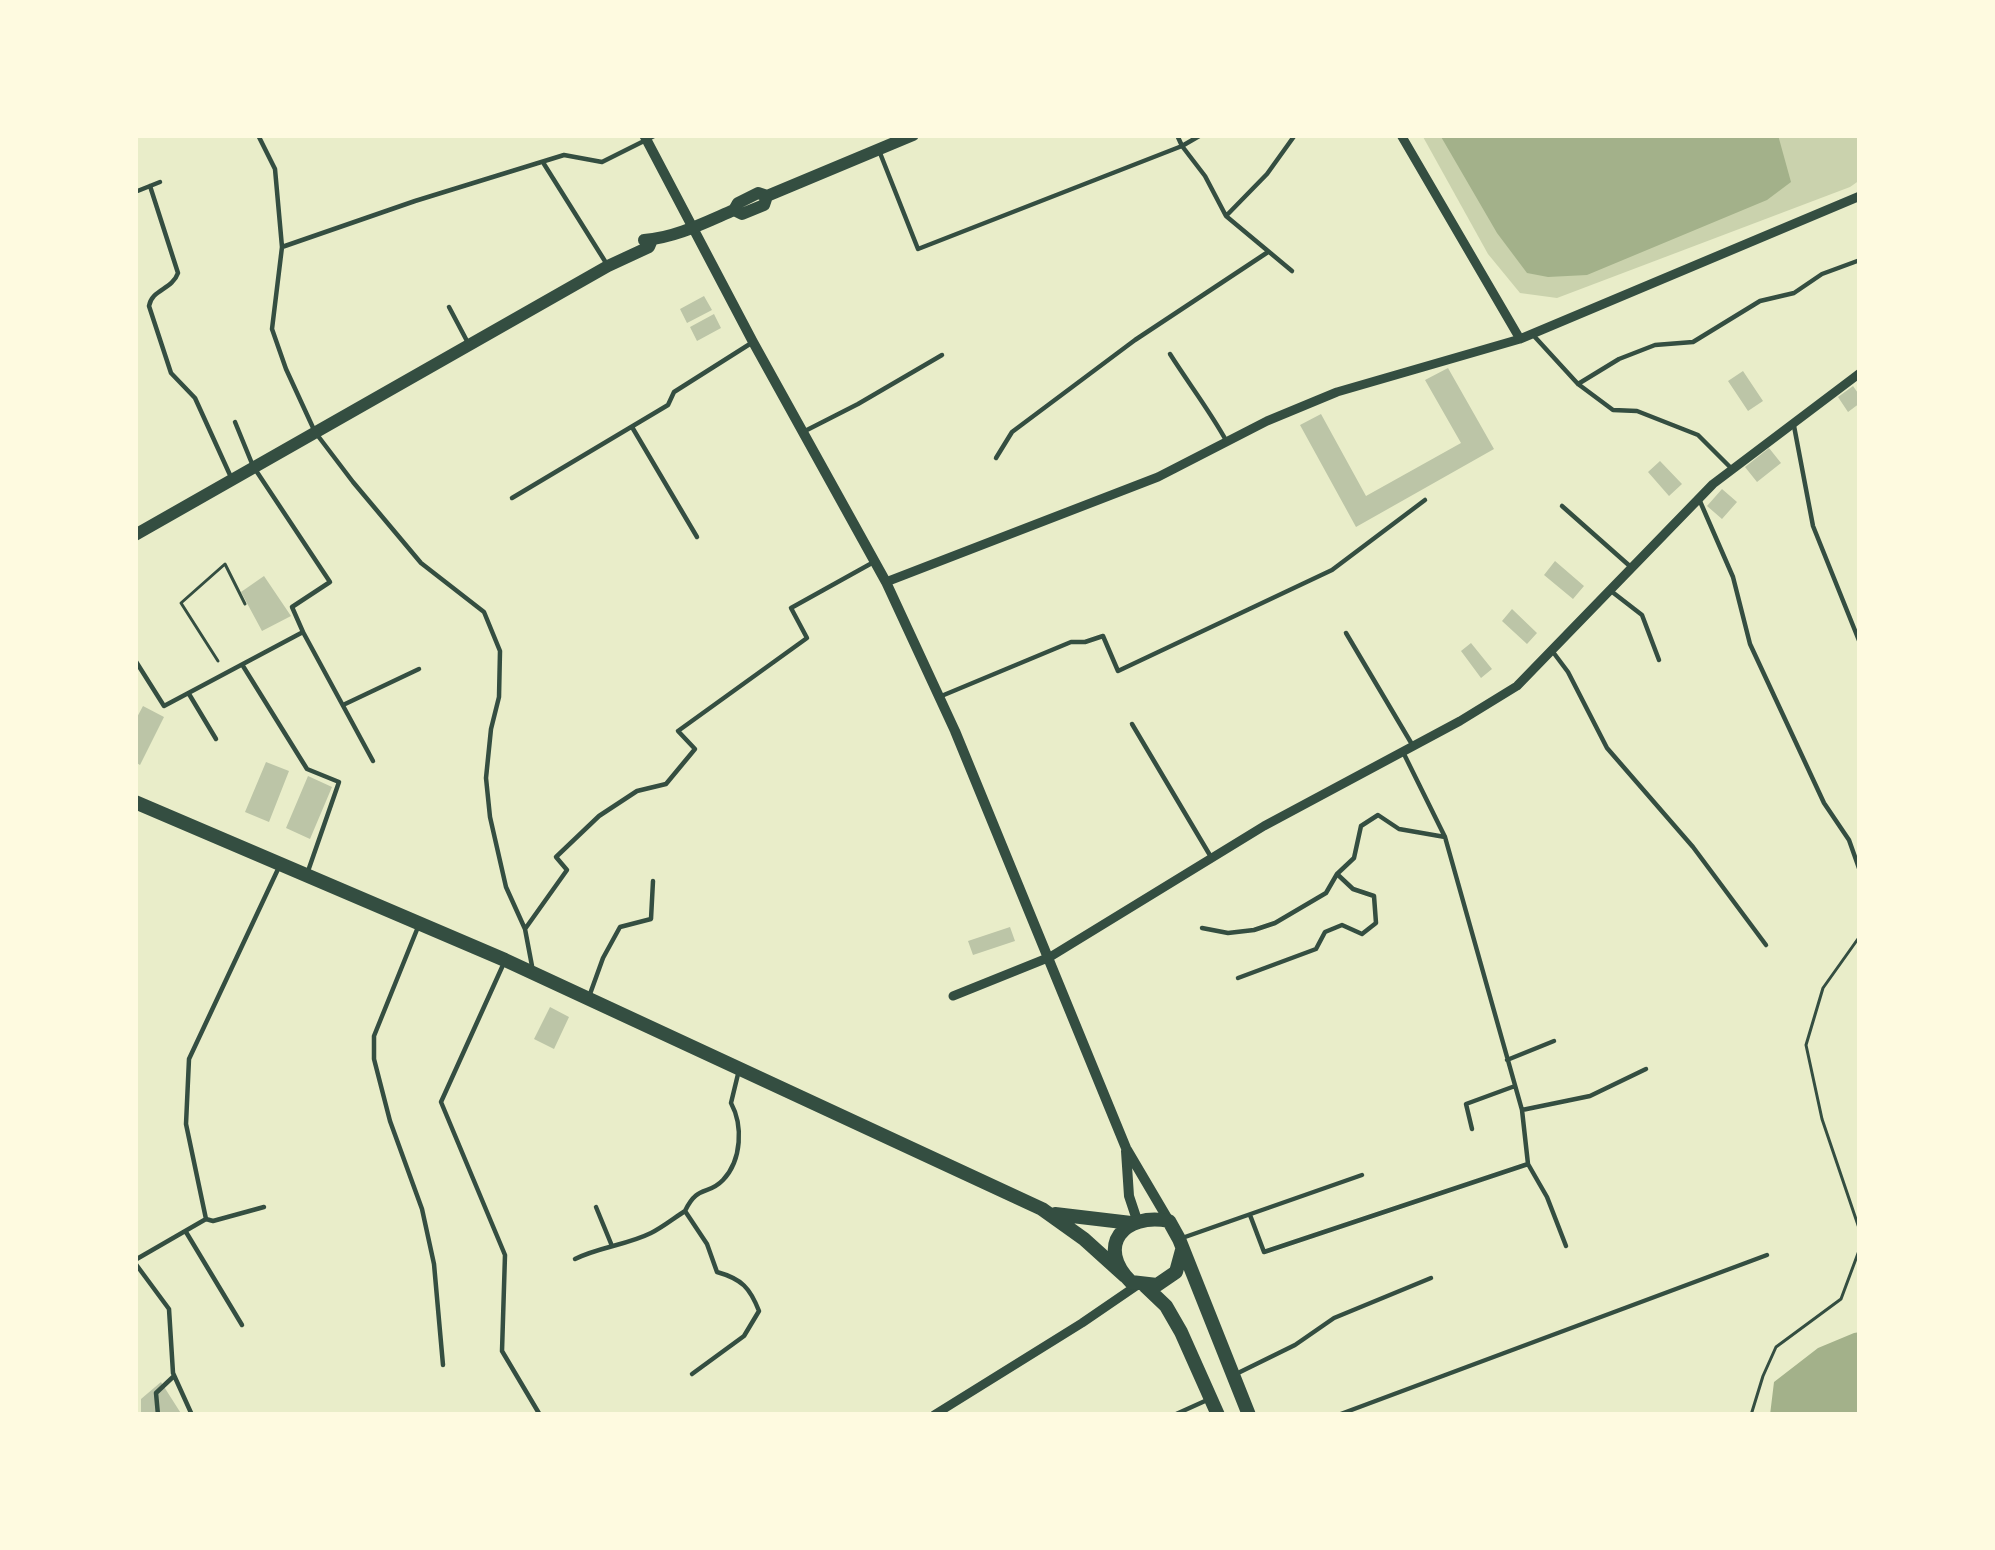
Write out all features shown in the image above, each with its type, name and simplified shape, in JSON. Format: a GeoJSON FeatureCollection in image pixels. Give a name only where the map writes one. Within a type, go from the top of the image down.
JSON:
{"type":"FeatureCollection","features":[{"type":"Feature","properties":{"kind":"main road"},"geometry":{"type":"LineString","coordinates":[[135,535],[470,346],[645,240],[734,210],[742,214],[764,205],[767,196],[913,135]]}},
{"type":"Feature","properties":{"kind":"main road"},"geometry":{"type":"LineString","coordinates":[[135,802],[588,998],[1050,1214],[1166,1306],[1218,1415]]}},
{"type":"Feature","properties":{"kind":"main road"},"geometry":{"type":"LineString","coordinates":[[1050,1214],[1169,1221],[1249,1415]]}},
{"type":"Feature","properties":{"kind":"main road"},"geometry":{"type":"LineString","coordinates":[[1134,1222],[1117,1238],[1115,1258],[1136,1282]]}},
{"type":"Feature","properties":{"kind":"main road"},"geometry":{"type":"LineString","coordinates":[[1136,1282],[1167,1280],[1175,1272],[1181,1245]]}},
{"type":"Feature","properties":{"kind":"street"},"geometry":{"type":"LineString","coordinates":[[1401,135],[1520,339]]}},
{"type":"Feature","properties":{"kind":"street"},"geometry":{"type":"LineString","coordinates":[[648,136],[753,342],[886,582],[1050,957],[1126,1148],[1169,1221]]}},
{"type":"Feature","properties":{"kind":"street"},"geometry":{"type":"LineString","coordinates":[[886,582],[1158,477],[1267,421],[1337,392],[1520,339],[1860,196]]}},
{"type":"Feature","properties":{"kind":"street"},"geometry":{"type":"LineString","coordinates":[[953,996],[1050,957],[1210,857],[1516,686],[1699,499],[1860,373]]}},
{"type":"Feature","properties":{"kind":"street"},"geometry":{"type":"LineString","coordinates":[[1126,1148],[1134,1222]]}},
{"type":"Feature","properties":{"kind":"street"},"geometry":{"type":"LineString","coordinates":[[934,1415],[1082,1323],[1136,1282]]}},
{"type":"Feature","properties":{"kind":"lane"},"geometry":{"type":"LineString","coordinates":[[258,135],[275,169],[282,247],[272,328],[315,432],[422,563],[484,612],[500,650],[499,697],[486,778],[506,887],[525,929],[533,974]]}},
{"type":"Feature","properties":{"kind":"lane"},"geometry":{"type":"LineString","coordinates":[[1178,135],[1226,216],[1292,271]]}},
{"type":"Feature","properties":{"kind":"lane"},"geometry":{"type":"LineString","coordinates":[[878,148],[918,249],[1201,135]]}},
{"type":"Feature","properties":{"kind":"lane"},"geometry":{"type":"LineString","coordinates":[[1226,216],[1267,174],[1295,135]]}},
{"type":"Feature","properties":{"kind":"lane"},"geometry":{"type":"LineString","coordinates":[[282,247],[565,155],[602,162],[648,136]]}},
{"type":"Feature","properties":{"kind":"lane"},"geometry":{"type":"LineString","coordinates":[[543,161],[614,262]]}},
{"type":"Feature","properties":{"kind":"lane"},"geometry":{"type":"LineString","coordinates":[[135,192],[160,182]]}},
{"type":"Feature","properties":{"kind":"lane"},"geometry":{"type":"LineString","coordinates":[[150,186],[178,273],[171,285],[155,293],[149,306],[171,373],[196,398],[232,481]]}},
{"type":"Feature","properties":{"kind":"lane"},"geometry":{"type":"LineString","coordinates":[[996,458],[1012,432],[1135,340],[1268,253]]}},
{"type":"Feature","properties":{"kind":"lane"},"geometry":{"type":"LineString","coordinates":[[1578,384],[1619,358],[1655,345],[1693,342],[1760,301],[1794,293],[1822,274],[1860,260]]}},
{"type":"Feature","properties":{"kind":"lane"},"geometry":{"type":"LineString","coordinates":[[449,307],[470,346]]}},
{"type":"Feature","properties":{"kind":"lane"},"geometry":{"type":"LineString","coordinates":[[1533,334],[1578,384],[1613,410],[1637,411],[1698,435],[1732,470]]}},
{"type":"Feature","properties":{"kind":"lane"},"geometry":{"type":"LineString","coordinates":[[512,498],[668,405],[674,392],[753,342]]}},
{"type":"Feature","properties":{"kind":"lane"},"geometry":{"type":"LineString","coordinates":[[1170,354],[1227,442]]}},
{"type":"Feature","properties":{"kind":"lane"},"geometry":{"type":"LineString","coordinates":[[803,432],[942,355]]}},
{"type":"Feature","properties":{"kind":"lane"},"geometry":{"type":"LineString","coordinates":[[235,422],[254,466],[330,582],[292,607],[373,761]]}},
{"type":"Feature","properties":{"kind":"lane"},"geometry":{"type":"LineString","coordinates":[[1793,423],[1813,526],[1860,643]]}},
{"type":"Feature","properties":{"kind":"lane"},"geometry":{"type":"LineString","coordinates":[[632,427],[698,537]]}},
{"type":"Feature","properties":{"kind":"lane"},"geometry":{"type":"LineString","coordinates":[[1699,499],[1732,577],[1750,644],[1824,803],[1849,840],[1860,871]]}},
{"type":"Feature","properties":{"kind":"lane"},"geometry":{"type":"LineString","coordinates":[[939,697],[1071,642],[1103,636],[1118,671],[1332,570],[1425,500]]}},
{"type":"Feature","properties":{"kind":"lane"},"geometry":{"type":"LineString","coordinates":[[1562,506],[1632,568]]}},
{"type":"Feature","properties":{"kind":"lane"},"geometry":{"type":"LineString","coordinates":[[525,929],[567,869],[556,857],[599,817],[637,791],[666,784],[695,748],[678,731],[807,638],[790,608],[875,561]]}},
{"type":"Feature","properties":{"kind":"lane"},"geometry":{"type":"LineString","coordinates":[[1611,591],[1642,615],[1659,660]]}},
{"type":"Feature","properties":{"kind":"lane"},"geometry":{"type":"LineString","coordinates":[[135,660],[164,706],[303,632]]}},
{"type":"Feature","properties":{"kind":"lane"},"geometry":{"type":"LineString","coordinates":[[1346,633],[1408,749],[1445,837],[1522,1109],[1528,1164],[1566,1246]]}},
{"type":"Feature","properties":{"kind":"lane"},"geometry":{"type":"LineString","coordinates":[[1552,652],[1568,671],[1607,748],[1679,830],[1766,945]]}},
{"type":"Feature","properties":{"kind":"lane"},"geometry":{"type":"LineString","coordinates":[[243,666],[307,769],[339,782],[307,877]]}},
{"type":"Feature","properties":{"kind":"lane"},"geometry":{"type":"LineString","coordinates":[[343,705],[419,669]]}},
{"type":"Feature","properties":{"kind":"lane"},"geometry":{"type":"LineString","coordinates":[[189,694],[216,739]]}},
{"type":"Feature","properties":{"kind":"lane"},"geometry":{"type":"LineString","coordinates":[[1132,724],[1210,857]]}},
{"type":"Feature","properties":{"kind":"lane"},"geometry":{"type":"LineString","coordinates":[[1202,928],[1228,933],[1254,930],[1326,892],[1354,858],[1361,826],[1378,815],[1399,830],[1445,837]]}},
{"type":"Feature","properties":{"kind":"lane"},"geometry":{"type":"LineString","coordinates":[[206,1219],[186,1124],[189,1059],[280,865]]}},
{"type":"Feature","properties":{"kind":"lane"},"geometry":{"type":"LineString","coordinates":[[1238,978],[1316,950],[1325,932],[1342,926],[1362,934],[1376,923],[1374,896],[1353,889],[1337,874]]}},
{"type":"Feature","properties":{"kind":"lane"},"geometry":{"type":"LineString","coordinates":[[588,998],[620,927],[651,919],[652,881]]}},
{"type":"Feature","properties":{"kind":"lane"},"geometry":{"type":"LineString","coordinates":[[418,926],[374,1036],[374,1059],[390,1121],[422,1209],[434,1264],[443,1366]]}},
{"type":"Feature","properties":{"kind":"lane"},"geometry":{"type":"LineString","coordinates":[[505,961],[441,1102],[505,1256],[502,1351],[540,1415]]}},
{"type":"Feature","properties":{"kind":"lane"},"geometry":{"type":"LineString","coordinates":[[1507,1060],[1554,1041]]}},
{"type":"Feature","properties":{"kind":"lane"},"geometry":{"type":"LineString","coordinates":[[1522,1109],[1590,1096],[1646,1069]]}},
{"type":"Feature","properties":{"kind":"lane"},"geometry":{"type":"LineString","coordinates":[[575,1259],[652,1233],[686,1211],[693,1196],[723,1181],[736,1156],[739,1118],[730,1103],[739,1070]]}},
{"type":"Feature","properties":{"kind":"lane"},"geometry":{"type":"LineString","coordinates":[[1472,1129],[1466,1104],[1515,1086]]}},
{"type":"Feature","properties":{"kind":"lane"},"geometry":{"type":"LineString","coordinates":[[1250,1215],[1264,1252],[1528,1164]]}},
{"type":"Feature","properties":{"kind":"lane"},"geometry":{"type":"LineString","coordinates":[[1181,1245],[1362,1175]]}},
{"type":"Feature","properties":{"kind":"lane"},"geometry":{"type":"LineString","coordinates":[[596,1207],[613,1246]]}},
{"type":"Feature","properties":{"kind":"lane"},"geometry":{"type":"LineString","coordinates":[[192,1415],[174,1376],[169,1310],[135,1262],[206,1219],[264,1208]]}},
{"type":"Feature","properties":{"kind":"lane"},"geometry":{"type":"LineString","coordinates":[[686,1211],[707,1244],[717,1272],[736,1277],[750,1289],[759,1311],[743,1336],[692,1374]]}},
{"type":"Feature","properties":{"kind":"lane"},"geometry":{"type":"LineString","coordinates":[[186,1232],[242,1325]]}},
{"type":"Feature","properties":{"kind":"lane"},"geometry":{"type":"LineString","coordinates":[[1338,1415],[1767,1255]]}},
{"type":"Feature","properties":{"kind":"lane"},"geometry":{"type":"LineString","coordinates":[[1232,1376],[1295,1345],[1334,1318],[1432,1278]]}},
{"type":"Feature","properties":{"kind":"lane"},"geometry":{"type":"LineString","coordinates":[[158,1415],[156,1394],[174,1376]]}},
{"type":"Feature","properties":{"kind":"lane"},"geometry":{"type":"LineString","coordinates":[[1174,1415],[1210,1398]]}},
{"type":"Feature","properties":{"kind":"path"},"geometry":{"type":"LineString","coordinates":[[243,666],[218,661],[181,603],[225,564],[245,604]]}},
{"type":"Feature","properties":{"kind":"path"},"geometry":{"type":"LineString","coordinates":[[1860,936],[1822,988],[1806,1045],[1822,1119],[1860,1231]]}},
{"type":"Feature","properties":{"kind":"path"},"geometry":{"type":"LineString","coordinates":[[1751,1415],[1776,1347],[1841,1299],[1860,1248]]}},
{"type":"Feature","properties":{"kind":"shaded area"},"geometry":{"type":"Polygon","coordinates":[[[1422,135],[1860,135],[1860,180],[1557,298],[1520,293],[1488,254],[1422,135]]]}},
{"type":"Feature","properties":{"kind":"shaded area"},"geometry":{"type":"Polygon","coordinates":[[[1440,135],[1778,135],[1791,182],[1767,200],[1587,275],[1548,277],[1527,273],[1497,233],[1440,135]]]}},
{"type":"Feature","properties":{"kind":"shaded area"},"geometry":{"type":"Polygon","coordinates":[[[1860,1332],[1860,1415],[1770,1415],[1774,1382],[1818,1348],[1860,1332]]]}},
{"type":"Feature","properties":{"kind":"building"},"geometry":{"type":"Polygon","coordinates":[[[704,296],[712,310],[687,323],[680,309],[704,296]]]}},
{"type":"Feature","properties":{"kind":"building"},"geometry":{"type":"Polygon","coordinates":[[[714,314],[721,328],[697,341],[690,327],[714,314]]]}},
{"type":"Feature","properties":{"kind":"building"},"geometry":{"type":"Polygon","coordinates":[[[1448,368],[1494,449],[1356,527],[1300,425],[1321,414],[1366,496],[1461,443],[1425,380],[1448,368]]]}},
{"type":"Feature","properties":{"kind":"building"},"geometry":{"type":"Polygon","coordinates":[[[1743,371],[1763,401],[1748,411],[1728,381],[1743,371]]]}},
{"type":"Feature","properties":{"kind":"building"},"geometry":{"type":"Polygon","coordinates":[[[1853,386],[1860,403],[1848,412],[1838,397],[1853,386]]]}},
{"type":"Feature","properties":{"kind":"building"},"geometry":{"type":"Polygon","coordinates":[[[1769,448],[1781,463],[1757,482],[1745,467],[1769,448]]]}},
{"type":"Feature","properties":{"kind":"building"},"geometry":{"type":"Polygon","coordinates":[[[1660,461],[1682,484],[1669,496],[1648,472],[1660,461]]]}},
{"type":"Feature","properties":{"kind":"building"},"geometry":{"type":"Polygon","coordinates":[[[1722,489],[1737,502],[1722,519],[1707,506],[1722,489]]]}},
{"type":"Feature","properties":{"kind":"building"},"geometry":{"type":"Polygon","coordinates":[[[1555,561],[1584,586],[1573,599],[1544,575],[1555,561]]]}},
{"type":"Feature","properties":{"kind":"building"},"geometry":{"type":"Polygon","coordinates":[[[264,576],[291,616],[262,631],[241,592],[264,576]]]}},
{"type":"Feature","properties":{"kind":"building"},"geometry":{"type":"Polygon","coordinates":[[[1512,609],[1537,633],[1527,644],[1502,621],[1512,609]]]}},
{"type":"Feature","properties":{"kind":"building"},"geometry":{"type":"Polygon","coordinates":[[[1471,643],[1492,669],[1481,678],[1461,651],[1471,643]]]}},
{"type":"Feature","properties":{"kind":"building"},"geometry":{"type":"Polygon","coordinates":[[[143,706],[164,717],[140,765],[135,762],[135,721],[143,706]]]}},
{"type":"Feature","properties":{"kind":"building"},"geometry":{"type":"Polygon","coordinates":[[[266,762],[289,771],[269,822],[245,812],[266,762]]]}},
{"type":"Feature","properties":{"kind":"building"},"geometry":{"type":"Polygon","coordinates":[[[308,776],[332,787],[310,839],[286,828],[308,776]]]}},
{"type":"Feature","properties":{"kind":"building"},"geometry":{"type":"Polygon","coordinates":[[[1010,927],[1015,941],[973,955],[968,941],[1010,927]]]}},
{"type":"Feature","properties":{"kind":"building"},"geometry":{"type":"Polygon","coordinates":[[[550,1007],[569,1017],[554,1049],[534,1039],[550,1007]]]}},
{"type":"Feature","properties":{"kind":"building"},"geometry":{"type":"Polygon","coordinates":[[[161,1382],[182,1415],[141,1415],[141,1399],[161,1382]]]}}]}
